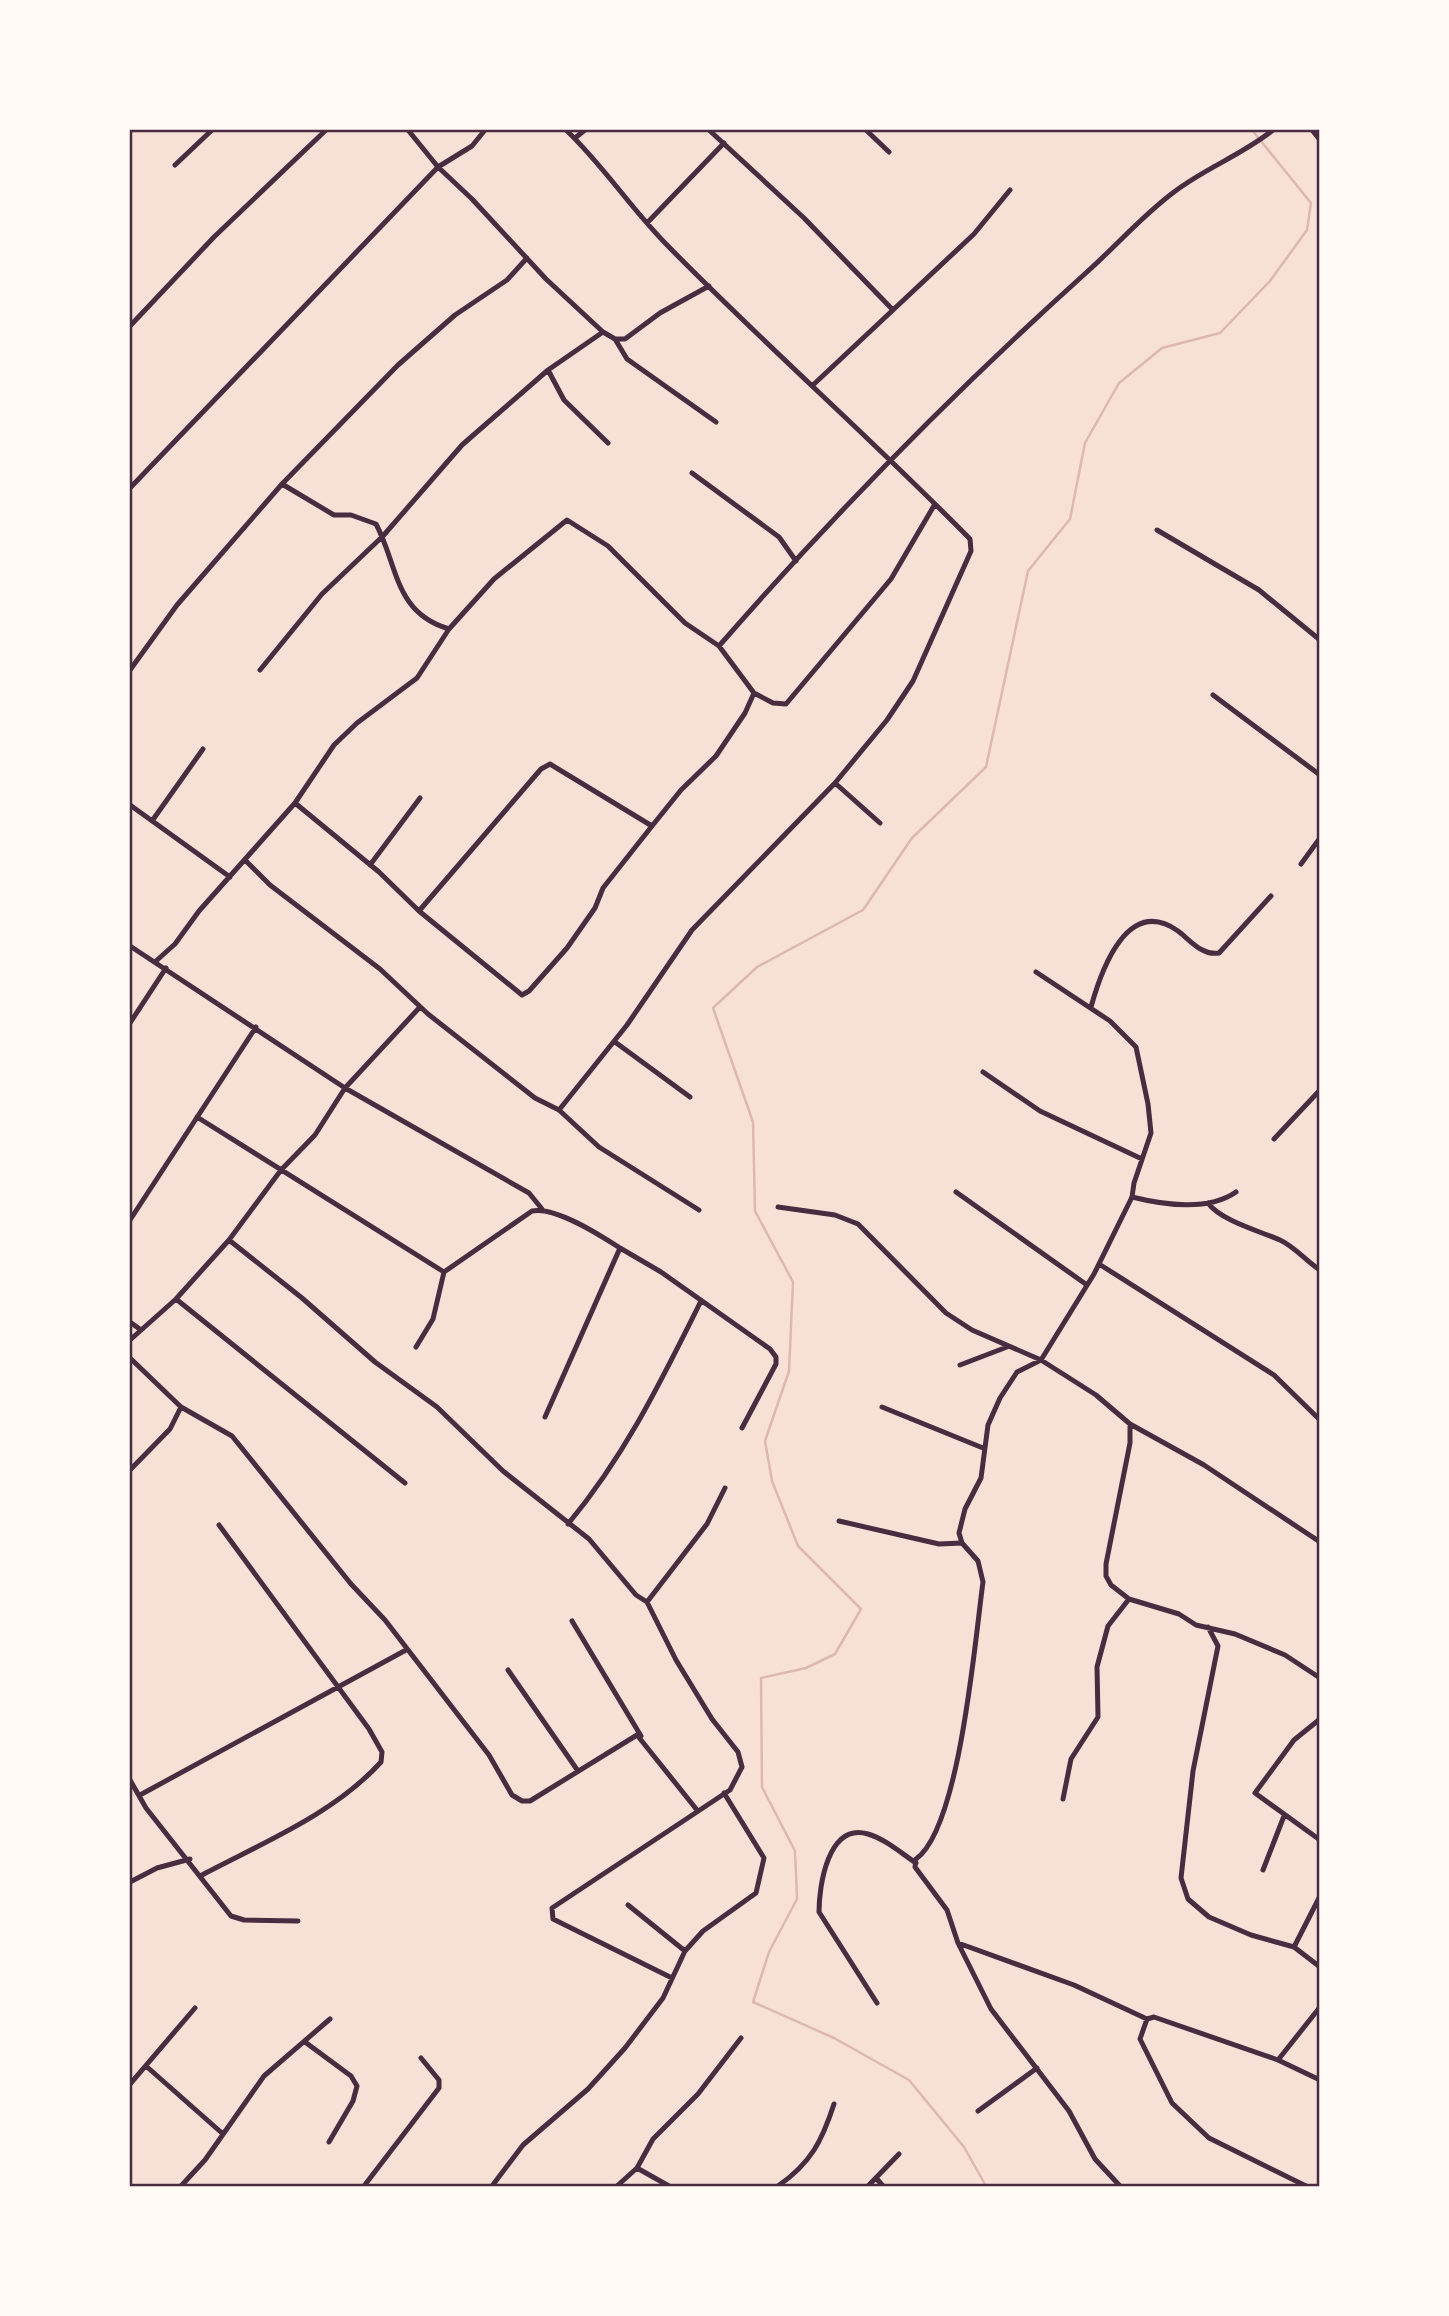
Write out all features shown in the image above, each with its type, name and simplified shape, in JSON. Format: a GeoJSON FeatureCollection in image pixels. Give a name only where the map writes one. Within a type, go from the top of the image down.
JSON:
{"type":"FeatureCollection","features":[{"type":"Feature","properties":{"kind":"street"},"geometry":{"type":"LineString","coordinates":[[175,165],[212,130]]}},
{"type":"Feature","properties":{"kind":"street"},"geometry":{"type":"LineString","coordinates":[[130,326],[214,237],[326,130]]}},
{"type":"Feature","properties":{"kind":"street"},"geometry":{"type":"LineString","coordinates":[[408,130],[438,167],[527,258],[603,332],[615,339],[627,359],[716,422]]}},
{"type":"Feature","properties":{"kind":"street"},"geometry":{"type":"LineString","coordinates":[[130,488],[438,167],[472,146],[485,130]]}},
{"type":"Feature","properties":{"kind":"street"},"geometry":{"type":"LineString","coordinates":[[559,1110],[615,1042],[692,930],[835,783],[887,720],[913,681],[971,551],[970,539],[893,461],[709,286],[647,223],[599,163],[566,130]]}},
{"type":"Feature","properties":{"kind":"street"},"geometry":{"type":"LineString","coordinates":[[575,138],[585,130]]}},
{"type":"Feature","properties":{"kind":"street"},"geometry":{"type":"LineString","coordinates":[[709,130],[804,218],[892,309]]}},
{"type":"Feature","properties":{"kind":"street"},"geometry":{"type":"LineString","coordinates":[[866,130],[889,152]]}},
{"type":"Feature","properties":{"kind":"street"},"geometry":{"type":"LineString","coordinates":[[719,646],[742,616],[796,561],[846,504],[893,461],[1037,316],[1176,190],[1242,153],[1273,130]]}},
{"type":"Feature","properties":{"kind":"street"},"geometry":{"type":"LineString","coordinates":[[1311,130],[1320,140]]}},
{"type":"Feature","properties":{"kind":"street"},"geometry":{"type":"LineString","coordinates":[[647,223],[723,144]]}},
{"type":"Feature","properties":{"kind":"street"},"geometry":{"type":"LineString","coordinates":[[813,384],[974,234],[1010,190]]}},
{"type":"Feature","properties":{"kind":"street"},"geometry":{"type":"LineString","coordinates":[[130,670],[170,614],[282,484],[398,365],[455,315],[507,279],[527,258]]}},
{"type":"Feature","properties":{"kind":"street"},"geometry":{"type":"LineString","coordinates":[[615,339],[625,339],[660,313],[709,286]]}},
{"type":"Feature","properties":{"kind":"street"},"geometry":{"type":"LineString","coordinates":[[260,670],[322,594],[383,536],[462,445],[548,370],[603,332]]}},
{"type":"Feature","properties":{"kind":"street"},"geometry":{"type":"LineString","coordinates":[[548,370],[564,400],[608,443]]}},
{"type":"Feature","properties":{"kind":"street"},"geometry":{"type":"LineString","coordinates":[[692,473],[779,537],[796,561]]}},
{"type":"Feature","properties":{"kind":"street"},"geometry":{"type":"LineString","coordinates":[[282,484],[334,514],[367,519],[376,524],[383,536],[400,589],[432,624],[449,629]]}},
{"type":"Feature","properties":{"kind":"street"},"geometry":{"type":"LineString","coordinates":[[156,961],[175,944],[295,803],[334,745],[357,723],[417,678],[449,629],[494,579],[567,520],[608,546],[685,623],[719,646],[754,693],[773,704],[786,704],[891,579],[935,504]]}},
{"type":"Feature","properties":{"kind":"street"},"geometry":{"type":"LineString","coordinates":[[1157,530],[1259,590],[1320,640]]}},
{"type":"Feature","properties":{"kind":"street"},"geometry":{"type":"LineString","coordinates":[[295,803],[370,865],[418,911],[522,995],[529,991],[567,948],[595,908],[603,888],[681,790],[716,756],[745,713],[754,693]]}},
{"type":"Feature","properties":{"kind":"street"},"geometry":{"type":"LineString","coordinates":[[1213,695],[1320,775]]}},
{"type":"Feature","properties":{"kind":"street"},"geometry":{"type":"LineString","coordinates":[[152,821],[203,750]]}},
{"type":"Feature","properties":{"kind":"street"},"geometry":{"type":"LineString","coordinates":[[418,911],[541,769],[550,764],[652,826]]}},
{"type":"Feature","properties":{"kind":"street"},"geometry":{"type":"LineString","coordinates":[[835,783],[880,823]]}},
{"type":"Feature","properties":{"kind":"street"},"geometry":{"type":"LineString","coordinates":[[370,865],[420,798]]}},
{"type":"Feature","properties":{"kind":"street"},"geometry":{"type":"LineString","coordinates":[[130,805],[230,877]]}},
{"type":"Feature","properties":{"kind":"street"},"geometry":{"type":"LineString","coordinates":[[1301,864],[1320,838]]}},
{"type":"Feature","properties":{"kind":"street"},"geometry":{"type":"LineString","coordinates":[[245,860],[270,884],[380,969],[421,1007],[535,1098],[559,1110],[599,1147],[699,1210]]}},
{"type":"Feature","properties":{"kind":"street"},"geometry":{"type":"LineString","coordinates":[[1091,1007],[1103,966],[1110,954],[1132,929],[1146,920],[1160,922],[1199,948],[1212,954],[1219,953],[1271,896]]}},
{"type":"Feature","properties":{"kind":"street"},"geometry":{"type":"LineString","coordinates":[[130,946],[345,1088],[529,1193],[542,1209],[620,1248],[770,1349],[776,1357],[776,1364],[741,1427]]}},
{"type":"Feature","properties":{"kind":"street"},"geometry":{"type":"LineString","coordinates":[[130,1023],[166,968]]}},
{"type":"Feature","properties":{"kind":"street"},"geometry":{"type":"LineString","coordinates":[[916,1863],[934,1840],[954,1777],[974,1649],[982,1571],[962,1543],[959,1533],[965,1508],[981,1478],[983,1448],[1000,1398],[1017,1373],[1041,1360],[1099,1264],[1132,1197],[1151,1124],[1136,1047],[1124,1033],[1091,1007],[1037,972]]}},
{"type":"Feature","properties":{"kind":"street"},"geometry":{"type":"LineString","coordinates":[[130,1340],[176,1299],[229,1240],[281,1170],[315,1135],[345,1088],[421,1007]]}},
{"type":"Feature","properties":{"kind":"street"},"geometry":{"type":"LineString","coordinates":[[130,1220],[256,1027]]}},
{"type":"Feature","properties":{"kind":"street"},"geometry":{"type":"LineString","coordinates":[[615,1042],[690,1097]]}},
{"type":"Feature","properties":{"kind":"street"},"geometry":{"type":"LineString","coordinates":[[983,1072],[1040,1111],[1142,1159]]}},
{"type":"Feature","properties":{"kind":"street"},"geometry":{"type":"LineString","coordinates":[[1274,1139],[1320,1090]]}},
{"type":"Feature","properties":{"kind":"street"},"geometry":{"type":"LineString","coordinates":[[197,1117],[443,1272]]}},
{"type":"Feature","properties":{"kind":"street"},"geometry":{"type":"LineString","coordinates":[[956,1192],[1087,1285]]}},
{"type":"Feature","properties":{"kind":"street"},"geometry":{"type":"LineString","coordinates":[[1132,1197],[1164,1203],[1208,1203],[1224,1200],[1236,1192]]}},
{"type":"Feature","properties":{"kind":"street"},"geometry":{"type":"LineString","coordinates":[[1208,1203],[1220,1217],[1240,1222],[1280,1240],[1320,1270]]}},
{"type":"Feature","properties":{"kind":"street"},"geometry":{"type":"LineString","coordinates":[[778,1207],[835,1215],[858,1224],[946,1313],[1007,1347],[1041,1360],[1096,1395],[1130,1424],[1204,1465],[1320,1542]]}},
{"type":"Feature","properties":{"kind":"street"},"geometry":{"type":"LineString","coordinates":[[416,1347],[433,1319],[443,1272],[532,1211],[542,1209]]}},
{"type":"Feature","properties":{"kind":"street"},"geometry":{"type":"LineString","coordinates":[[229,1240],[302,1298],[375,1362],[437,1407],[503,1471],[589,1539],[636,1595],[646,1602],[676,1660],[741,1760],[740,1774],[724,1793],[552,1908],[552,1919],[672,1978]]}},
{"type":"Feature","properties":{"kind":"street"},"geometry":{"type":"LineString","coordinates":[[545,1417],[620,1248]]}},
{"type":"Feature","properties":{"kind":"street"},"geometry":{"type":"LineString","coordinates":[[1099,1264],[1274,1375],[1320,1420]]}},
{"type":"Feature","properties":{"kind":"street"},"geometry":{"type":"LineString","coordinates":[[176,1299],[405,1483]]}},
{"type":"Feature","properties":{"kind":"street"},"geometry":{"type":"LineString","coordinates":[[568,1524],[604,1481],[638,1426],[701,1301]]}},
{"type":"Feature","properties":{"kind":"street"},"geometry":{"type":"LineString","coordinates":[[130,1322],[141,1330]]}},
{"type":"Feature","properties":{"kind":"street"},"geometry":{"type":"LineString","coordinates":[[960,1365],[1007,1347]]}},
{"type":"Feature","properties":{"kind":"street"},"geometry":{"type":"LineString","coordinates":[[130,1359],[181,1407],[232,1436],[489,1755],[516,1798],[530,1801],[632,1736],[641,1737]]}},
{"type":"Feature","properties":{"kind":"street"},"geometry":{"type":"LineString","coordinates":[[130,1470],[170,1429],[181,1407]]}},
{"type":"Feature","properties":{"kind":"street"},"geometry":{"type":"LineString","coordinates":[[882,1407],[983,1448]]}},
{"type":"Feature","properties":{"kind":"street"},"geometry":{"type":"LineString","coordinates":[[1130,1424],[1130,1443],[1106,1564],[1106,1576],[1111,1585],[1129,1599],[1179,1614],[1196,1625],[1275,1651],[1320,1678]]}},
{"type":"Feature","properties":{"kind":"street"},"geometry":{"type":"LineString","coordinates":[[646,1602],[707,1524],[725,1488]]}},
{"type":"Feature","properties":{"kind":"street"},"geometry":{"type":"LineString","coordinates":[[839,1521],[939,1544],[962,1543]]}},
{"type":"Feature","properties":{"kind":"street"},"geometry":{"type":"LineString","coordinates":[[202,1875],[324,1808],[358,1786],[381,1762],[382,1752],[369,1729],[219,1525]]}},
{"type":"Feature","properties":{"kind":"street"},"geometry":{"type":"LineString","coordinates":[[1063,1799],[1071,1759],[1098,1717],[1097,1667],[1108,1626],[1129,1599]]}},
{"type":"Feature","properties":{"kind":"street"},"geometry":{"type":"LineString","coordinates":[[572,1621],[641,1737],[697,1810]]}},
{"type":"Feature","properties":{"kind":"street"},"geometry":{"type":"LineString","coordinates":[[1208,1627],[1218,1646],[1217,1657],[1199,1732],[1181,1878],[1188,1899],[1209,1917],[1251,1935],[1294,1947],[1320,1967]]}},
{"type":"Feature","properties":{"kind":"street"},"geometry":{"type":"LineString","coordinates":[[140,1795],[406,1650]]}},
{"type":"Feature","properties":{"kind":"street"},"geometry":{"type":"LineString","coordinates":[[508,1670],[578,1771]]}},
{"type":"Feature","properties":{"kind":"street"},"geometry":{"type":"LineString","coordinates":[[1320,1719],[1294,1740],[1255,1793],[1320,1840]]}},
{"type":"Feature","properties":{"kind":"street"},"geometry":{"type":"LineString","coordinates":[[130,1780],[146,1808],[190,1859],[231,1916],[244,1920],[298,1921]]}},
{"type":"Feature","properties":{"kind":"street"},"geometry":{"type":"LineString","coordinates":[[492,2186],[523,2145],[587,2090],[625,2048],[663,1998],[685,1951],[703,1931],[756,1893],[764,1858],[724,1793]]}},
{"type":"Feature","properties":{"kind":"street"},"geometry":{"type":"LineString","coordinates":[[1263,1870],[1284,1816]]}},
{"type":"Feature","properties":{"kind":"street"},"geometry":{"type":"LineString","coordinates":[[877,2003],[819,1912],[829,1854],[850,1834],[866,1832],[916,1863],[921,1876],[947,1910],[958,1943],[991,2009],[1069,2110],[1095,2159],[1120,2186]]}},
{"type":"Feature","properties":{"kind":"street"},"geometry":{"type":"LineString","coordinates":[[130,1882],[157,1868],[190,1859]]}},
{"type":"Feature","properties":{"kind":"street"},"geometry":{"type":"LineString","coordinates":[[1294,1947],[1320,1896]]}},
{"type":"Feature","properties":{"kind":"street"},"geometry":{"type":"LineString","coordinates":[[628,1905],[685,1951]]}},
{"type":"Feature","properties":{"kind":"street"},"geometry":{"type":"LineString","coordinates":[[958,1943],[1074,1985],[1147,2019],[1154,2017],[1278,2060],[1320,2080]]}},
{"type":"Feature","properties":{"kind":"street"},"geometry":{"type":"LineString","coordinates":[[1278,2060],[1320,2007]]}},
{"type":"Feature","properties":{"kind":"street"},"geometry":{"type":"LineString","coordinates":[[130,2084],[195,2008]]}},
{"type":"Feature","properties":{"kind":"street"},"geometry":{"type":"LineString","coordinates":[[181,2186],[223,2134],[264,2076],[330,2019]]}},
{"type":"Feature","properties":{"kind":"street"},"geometry":{"type":"LineString","coordinates":[[1147,2019],[1140,2039],[1172,2102],[1209,2138],[1306,2186]]}},
{"type":"Feature","properties":{"kind":"street"},"geometry":{"type":"LineString","coordinates":[[617,2186],[637,2168],[653,2139],[698,2094],[741,2038]]}},
{"type":"Feature","properties":{"kind":"street"},"geometry":{"type":"LineString","coordinates":[[304,2042],[351,2076],[357,2086],[353,2101],[330,2142]]}},
{"type":"Feature","properties":{"kind":"street"},"geometry":{"type":"LineString","coordinates":[[364,2186],[439,2088],[439,2080],[421,2058]]}},
{"type":"Feature","properties":{"kind":"street"},"geometry":{"type":"LineString","coordinates":[[146,2066],[223,2134]]}},
{"type":"Feature","properties":{"kind":"street"},"geometry":{"type":"LineString","coordinates":[[978,2111],[1037,2068]]}},
{"type":"Feature","properties":{"kind":"street"},"geometry":{"type":"LineString","coordinates":[[778,2186],[793,2175],[821,2144],[834,2104]]}},
{"type":"Feature","properties":{"kind":"street"},"geometry":{"type":"LineString","coordinates":[[868,2186],[899,2154]]}},
{"type":"Feature","properties":{"kind":"street"},"geometry":{"type":"LineString","coordinates":[[637,2168],[669,2186]]}},
{"type":"Feature","properties":{"kind":"street"},"geometry":{"type":"LineString","coordinates":[[876,2178],[883,2186]]}},
{"type":"Feature","properties":{"kind":"waterway"},"geometry":{"type":"LineString","coordinates":[[986,2186],[964,2147],[909,2080],[834,2038],[753,2002],[769,1952],[797,1899],[795,1851],[762,1787],[761,1678],[806,1668],[835,1654],[861,1609],[798,1546],[772,1481],[765,1441],[789,1371],[793,1282],[755,1211],[753,1122],[713,1008],[757,967],[863,910],[912,838],[986,767],[1028,571],[1070,519],[1085,443],[1119,383],[1162,348],[1220,333],[1270,281],[1307,230],[1311,203],[1252,130]]}}]}
